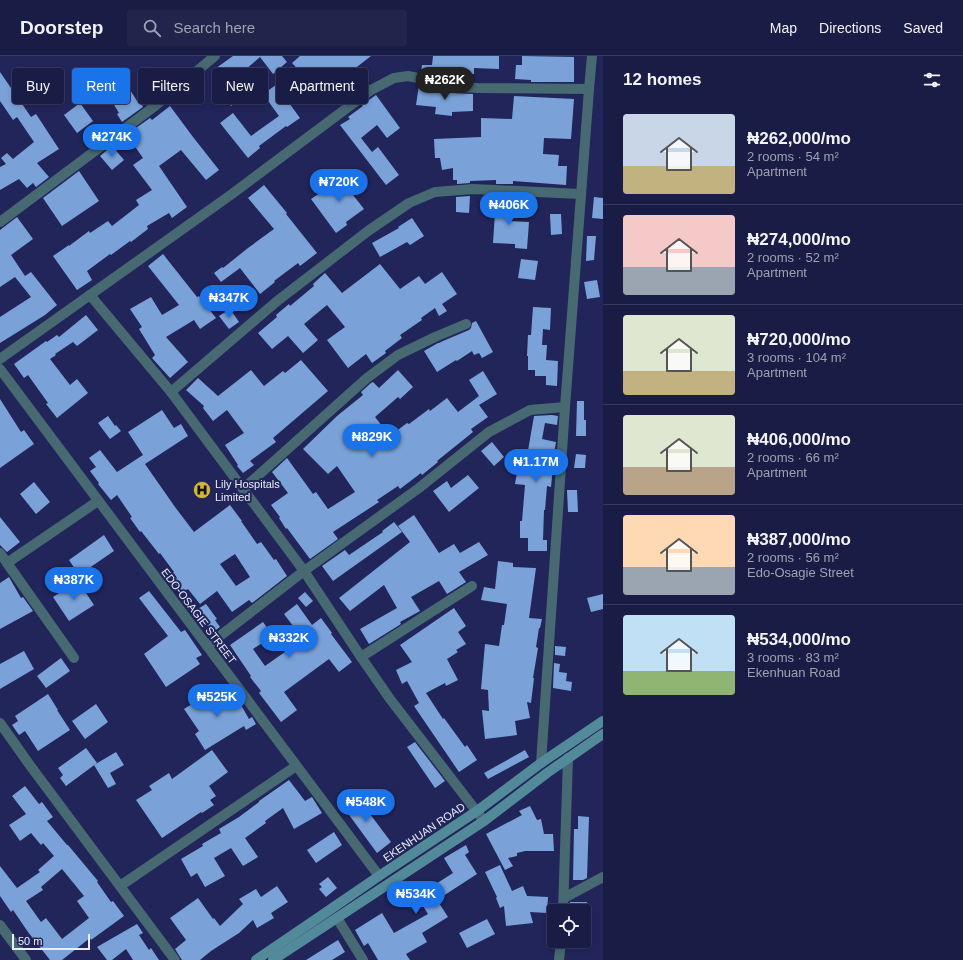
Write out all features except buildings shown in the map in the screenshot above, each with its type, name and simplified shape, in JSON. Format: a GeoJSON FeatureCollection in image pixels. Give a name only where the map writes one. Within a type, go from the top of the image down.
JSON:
{"type":"FeatureCollection","features":[{"type":"Feature","properties":{"kind":"main road","name":"EKENHUAN ROAD"},"geometry":{"type":"LineString","coordinates":[[256,960],[476,811],[541,763],[603,721]]}},
{"type":"Feature","properties":{"kind":"main road"},"geometry":{"type":"LineString","coordinates":[[273,960],[484,821],[568,758],[603,734]]}},
{"type":"Feature","properties":{"kind":"street"},"geometry":{"type":"LineString","coordinates":[[0,222],[155,106],[214,56]]}},
{"type":"Feature","properties":{"kind":"street"},"geometry":{"type":"LineString","coordinates":[[541,763],[565,406],[592,56]]}},
{"type":"Feature","properties":{"kind":"street"},"geometry":{"type":"LineString","coordinates":[[0,359],[232,194],[371,90],[394,78],[408,76],[461,87],[478,88],[589,89]]}},
{"type":"Feature","properties":{"kind":"street"},"geometry":{"type":"LineString","coordinates":[[171,392],[276,302],[368,231],[409,203],[435,192],[473,189],[581,194]]}},
{"type":"Feature","properties":{"kind":"street"},"geometry":{"type":"LineString","coordinates":[[90,295],[171,392],[304,571],[390,699],[484,821]]}},
{"type":"Feature","properties":{"kind":"street"},"geometry":{"type":"LineString","coordinates":[[243,489],[367,378],[398,355],[466,324]]}},
{"type":"Feature","properties":{"kind":"street","name":"EDO-OSAGIE STREET"},"geometry":{"type":"LineString","coordinates":[[0,369],[378,876]]}},
{"type":"Feature","properties":{"kind":"street"},"geometry":{"type":"LineString","coordinates":[[207,646],[304,571],[419,488],[488,432],[530,410],[565,406]]}},
{"type":"Feature","properties":{"kind":"street"},"geometry":{"type":"LineString","coordinates":[[7,563],[98,501]]}},
{"type":"Feature","properties":{"kind":"street"},"geometry":{"type":"LineString","coordinates":[[0,553],[74,658]]}},
{"type":"Feature","properties":{"kind":"street"},"geometry":{"type":"LineString","coordinates":[[361,657],[472,586]]}},
{"type":"Feature","properties":{"kind":"street"},"geometry":{"type":"LineString","coordinates":[[0,723],[175,960]]}},
{"type":"Feature","properties":{"kind":"street"},"geometry":{"type":"LineString","coordinates":[[564,904],[568,758]]}},
{"type":"Feature","properties":{"kind":"street"},"geometry":{"type":"LineString","coordinates":[[120,886],[296,766]]}},
{"type":"Feature","properties":{"kind":"street"},"geometry":{"type":"LineString","coordinates":[[564,898],[603,877]]}},
{"type":"Feature","properties":{"kind":"street"},"geometry":{"type":"LineString","coordinates":[[337,918],[363,960]]}},
{"type":"Feature","properties":{"kind":"street"},"geometry":{"type":"LineString","coordinates":[[0,925],[26,960]]}},
{"type":"Feature","properties":{"kind":"street"},"geometry":{"type":"LineString","coordinates":[[559,960],[560,948]]}},
{"type":"Feature","properties":{"kind":"place","name":"Lily Hospitals Limited"},"geometry":{"type":"Point","coordinates":[202,490]}}]}
